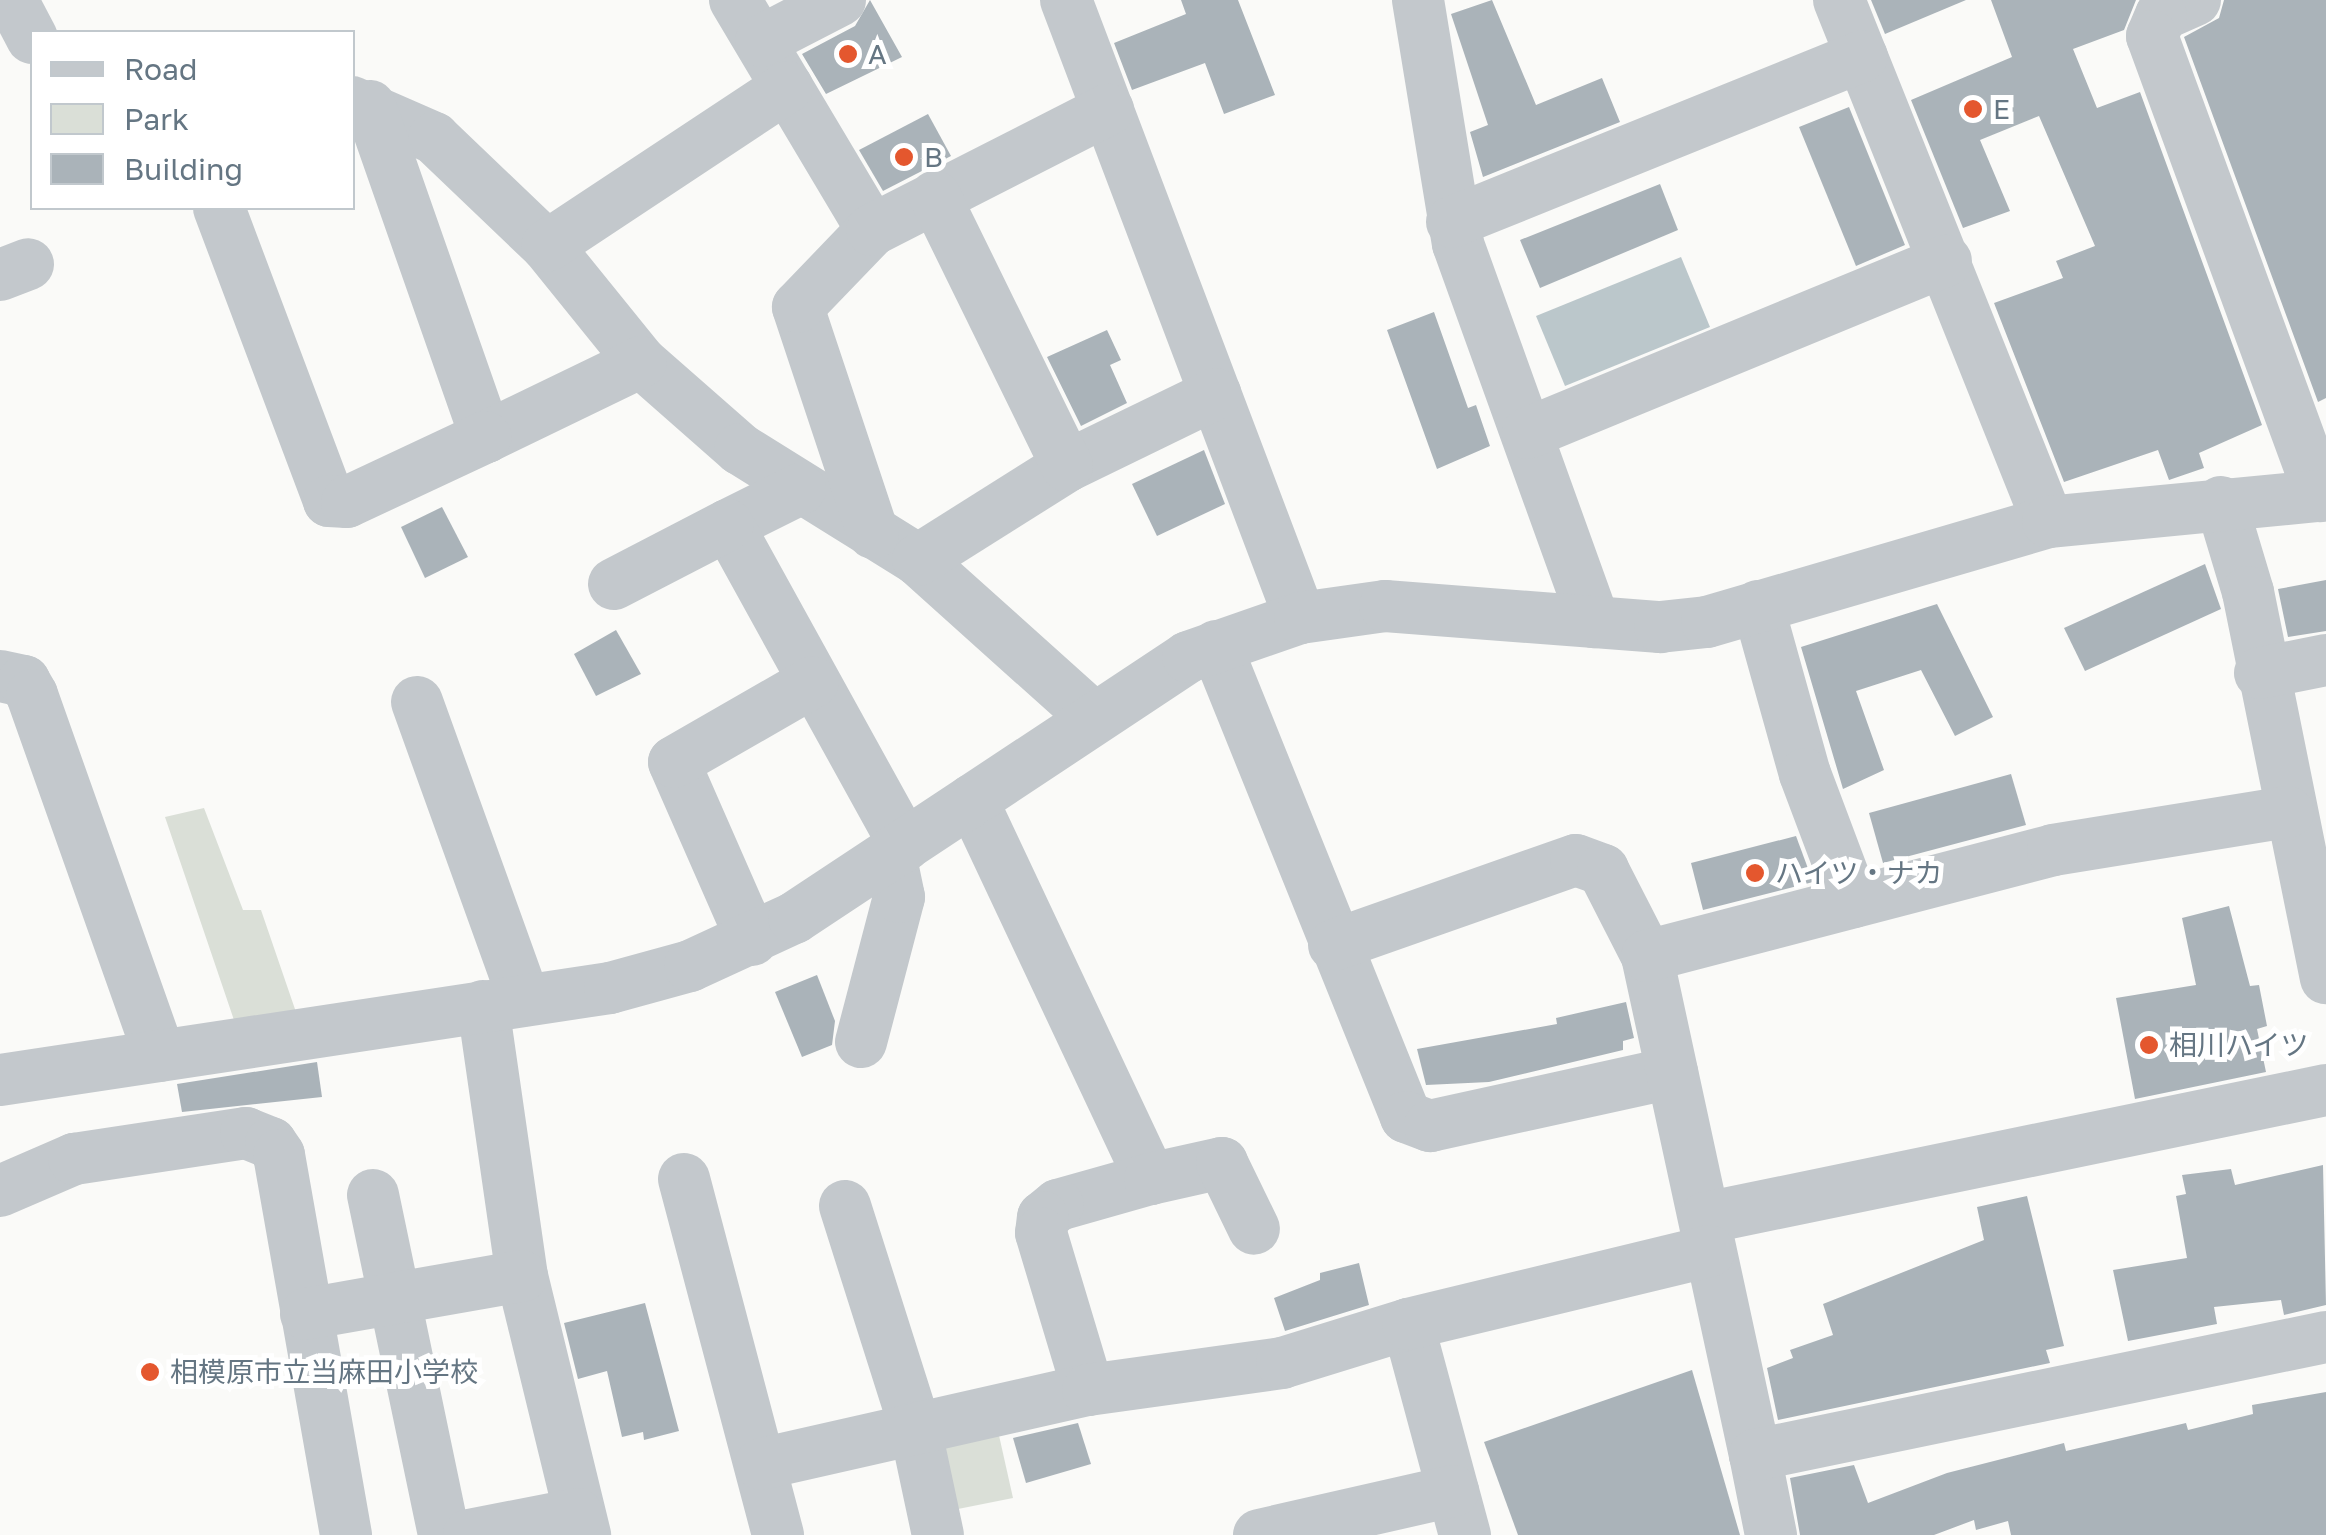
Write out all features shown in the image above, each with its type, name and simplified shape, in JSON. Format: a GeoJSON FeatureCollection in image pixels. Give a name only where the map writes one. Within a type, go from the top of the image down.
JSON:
{"type":"FeatureCollection","features":[{"type":"Feature","properties":{"kind":"street"},"geometry":{"type":"LineString","coordinates":[[840,0],[748,20],[872,230]]}},
{"type":"Feature","properties":{"kind":"street"},"geometry":{"type":"LineString","coordinates":[[1066,0],[1300,618]]}},
{"type":"Feature","properties":{"kind":"street"},"geometry":{"type":"LineString","coordinates":[[1418,0],[1452,222],[1594,622]]}},
{"type":"Feature","properties":{"kind":"street"},"geometry":{"type":"LineString","coordinates":[[1840,0],[2048,522]]}},
{"type":"Feature","properties":{"kind":"street"},"geometry":{"type":"LineString","coordinates":[[0,1080],[652,978],[752,940],[898,850],[1092,716],[1216,646],[1300,618],[1385,606],[1660,627],[1758,606],[2048,522],[2222,502],[2323,496],[2152,36],[2162,15],[2195,0]]}},
{"type":"Feature","properties":{"kind":"street"},"geometry":{"type":"LineString","coordinates":[[1452,222],[1862,56]]}},
{"type":"Feature","properties":{"kind":"street"},"geometry":{"type":"LineString","coordinates":[[548,246],[787,87]]}},
{"type":"Feature","properties":{"kind":"street"},"geometry":{"type":"LineString","coordinates":[[361,104],[434,138],[548,246],[641,362],[740,448],[918,560],[1092,716]]}},
{"type":"Feature","properties":{"kind":"street"},"geometry":{"type":"LineString","coordinates":[[361,104],[486,437]]}},
{"type":"Feature","properties":{"kind":"street"},"geometry":{"type":"LineString","coordinates":[[873,533],[798,316],[804,297],[872,230],[1108,110]]}},
{"type":"Feature","properties":{"kind":"street"},"geometry":{"type":"LineString","coordinates":[[935,197],[1067,466]]}},
{"type":"Feature","properties":{"kind":"street"},"geometry":{"type":"LineString","coordinates":[[221,210],[329,502],[348,502],[641,362]]}},
{"type":"Feature","properties":{"kind":"street"},"geometry":{"type":"LineString","coordinates":[[1528,433],[1946,261]]}},
{"type":"Feature","properties":{"kind":"street"},"geometry":{"type":"LineString","coordinates":[[918,560],[1067,466],[1215,394]]}},
{"type":"Feature","properties":{"kind":"street"},"geometry":{"type":"LineString","coordinates":[[614,584],[800,489]]}},
{"type":"Feature","properties":{"kind":"street"},"geometry":{"type":"LineString","coordinates":[[2222,502],[2248,592],[2288,812],[2326,978]]}},
{"type":"Feature","properties":{"kind":"street"},"geometry":{"type":"LineString","coordinates":[[728,525],[898,850],[899,897],[860,1042]]}},
{"type":"Feature","properties":{"kind":"street"},"geometry":{"type":"LineString","coordinates":[[1758,606],[1805,774],[1853,902]]}},
{"type":"Feature","properties":{"kind":"street"},"geometry":{"type":"LineString","coordinates":[[1216,646],[1398,1108],[1416,1123],[1430,1126],[1672,1073]]}},
{"type":"Feature","properties":{"kind":"street"},"geometry":{"type":"LineString","coordinates":[[2260,673],[2326,660]]}},
{"type":"Feature","properties":{"kind":"street"},"geometry":{"type":"LineString","coordinates":[[0,676],[24,681],[32,695],[160,1056]]}},
{"type":"Feature","properties":{"kind":"street"},"geometry":{"type":"LineString","coordinates":[[752,940],[674,762],[813,682]]}},
{"type":"Feature","properties":{"kind":"street"},"geometry":{"type":"LineString","coordinates":[[417,702],[503,1003],[522,1276],[581,1524],[468,1535]]}},
{"type":"Feature","properties":{"kind":"street"},"geometry":{"type":"LineString","coordinates":[[972,800],[1150,1179]]}},
{"type":"Feature","properties":{"kind":"street"},"geometry":{"type":"LineString","coordinates":[[1647,956],[2053,850],[2288,812]]}},
{"type":"Feature","properties":{"kind":"street"},"geometry":{"type":"LineString","coordinates":[[1334,945],[1584,860],[1603,870],[1647,956],[1771,1535]]}},
{"type":"Feature","properties":{"kind":"street"},"geometry":{"type":"LineString","coordinates":[[760,1464],[1088,1390],[1282,1363],[1707,1235],[2326,1090]]}},
{"type":"Feature","properties":{"kind":"street"},"geometry":{"type":"LineString","coordinates":[[0,1191],[74,1159],[260,1136],[279,1154],[346,1535]]}},
{"type":"Feature","properties":{"kind":"street"},"geometry":{"type":"LineString","coordinates":[[1088,1390],[1041,1233],[1043,1217],[1058,1204],[1222,1163],[1254,1230]]}},
{"type":"Feature","properties":{"kind":"street"},"geometry":{"type":"LineString","coordinates":[[684,1178],[778,1535]]}},
{"type":"Feature","properties":{"kind":"street"},"geometry":{"type":"LineString","coordinates":[[373,1195],[444,1535]]}},
{"type":"Feature","properties":{"kind":"street"},"geometry":{"type":"LineString","coordinates":[[846,1206],[915,1426],[938,1535]]}},
{"type":"Feature","properties":{"kind":"street"},"geometry":{"type":"LineString","coordinates":[[306,1314],[522,1276]]}},
{"type":"Feature","properties":{"kind":"street"},"geometry":{"type":"LineString","coordinates":[[1259,1535],[1459,1513],[1408,1324]]}},
{"type":"Feature","properties":{"kind":"street"},"geometry":{"type":"LineString","coordinates":[[1755,1455],[2326,1337]]}},
{"type":"Feature","properties":{"kind":"green space"},"geometry":{"type":"Polygon","coordinates":[[[204,808],[243,910],[261,910],[297,1015],[236,1026],[165,817],[204,808]]]}},
{"type":"Feature","properties":{"kind":"green space"},"geometry":{"type":"Polygon","coordinates":[[[996,1422],[1013,1498],[948,1511],[944,1433],[996,1422]]]}},
{"type":"Feature","properties":{"kind":"shaded area"},"geometry":{"type":"Polygon","coordinates":[[[1681,257],[1710,327],[1565,386],[1536,316],[1681,257]]]}},
{"type":"Feature","properties":{"kind":"building","name":"A"},"geometry":{"type":"Polygon","coordinates":[[[870,0],[902,57],[826,94],[802,54],[855,26],[870,0]]]}},
{"type":"Feature","properties":{"kind":"building"},"geometry":{"type":"Polygon","coordinates":[[[1181,0],[1238,0],[1275,95],[1224,114],[1205,63],[1132,90],[1114,43],[1186,14],[1181,0]]]}},
{"type":"Feature","properties":{"kind":"building"},"geometry":{"type":"Polygon","coordinates":[[[1492,0],[1536,105],[1602,78],[1620,122],[1483,177],[1470,132],[1488,125],[1451,14],[1492,0]]]}},
{"type":"Feature","properties":{"kind":"building"},"geometry":{"type":"Polygon","coordinates":[[[1871,0],[1966,0],[1885,34],[1871,0]]]}},
{"type":"Feature","properties":{"kind":"building"},"geometry":{"type":"Polygon","coordinates":[[[1991,0],[2136,0],[2124,30],[2073,49],[2097,108],[2140,92],[2262,425],[2199,453],[2204,468],[2169,480],[2158,450],[2064,482],[1994,303],[2063,278],[2056,261],[2095,246],[2039,116],[1980,140],[2010,211],[1963,228],[1911,100],[2012,57],[1991,0]]]}},
{"type":"Feature","properties":{"kind":"building"},"geometry":{"type":"Polygon","coordinates":[[[2224,0],[2326,0],[2326,398],[2318,402],[2184,37],[2219,18],[2224,0]]]}},
{"type":"Feature","properties":{"kind":"building"},"geometry":{"type":"Polygon","coordinates":[[[1849,107],[1905,245],[1856,266],[1799,127],[1849,107]]]}},
{"type":"Feature","properties":{"kind":"building","name":"B"},"geometry":{"type":"Polygon","coordinates":[[[928,114],[951,156],[883,191],[859,150],[928,114]]]}},
{"type":"Feature","properties":{"kind":"building"},"geometry":{"type":"Polygon","coordinates":[[[1660,184],[1678,230],[1540,288],[1520,240],[1660,184]]]}},
{"type":"Feature","properties":{"kind":"building"},"geometry":{"type":"Polygon","coordinates":[[[1434,312],[1468,408],[1476,405],[1490,446],[1437,469],[1387,330],[1434,312]]]}},
{"type":"Feature","properties":{"kind":"building"},"geometry":{"type":"Polygon","coordinates":[[[1107,330],[1121,360],[1110,365],[1127,403],[1081,426],[1047,357],[1107,330]]]}},
{"type":"Feature","properties":{"kind":"building"},"geometry":{"type":"Polygon","coordinates":[[[1204,450],[1225,504],[1157,536],[1132,484],[1204,450]]]}},
{"type":"Feature","properties":{"kind":"building"},"geometry":{"type":"Polygon","coordinates":[[[442,507],[468,557],[425,578],[401,527],[442,507]]]}},
{"type":"Feature","properties":{"kind":"building"},"geometry":{"type":"Polygon","coordinates":[[[2205,564],[2221,609],[2085,671],[2064,628],[2205,564]]]}},
{"type":"Feature","properties":{"kind":"building"},"geometry":{"type":"Polygon","coordinates":[[[2326,580],[2326,631],[2288,637],[2278,589],[2326,580]]]}},
{"type":"Feature","properties":{"kind":"building"},"geometry":{"type":"Polygon","coordinates":[[[1937,604],[1993,717],[1955,736],[1921,670],[1856,691],[1884,770],[1843,789],[1801,647],[1937,604]]]}},
{"type":"Feature","properties":{"kind":"building"},"geometry":{"type":"Polygon","coordinates":[[[616,630],[641,674],[596,696],[574,654],[616,630]]]}},
{"type":"Feature","properties":{"kind":"building"},"geometry":{"type":"Polygon","coordinates":[[[2011,774],[2026,825],[1883,863],[1869,813],[2011,774]]]}},
{"type":"Feature","properties":{"kind":"building","name":"ハイツ・ナカ"},"geometry":{"type":"Polygon","coordinates":[[[1796,836],[1813,882],[1703,910],[1691,863],[1796,836]]]}},
{"type":"Feature","properties":{"kind":"building"},"geometry":{"type":"Polygon","coordinates":[[[2229,906],[2250,986],[2259,985],[2267,1026],[2257,1029],[2266,1072],[2135,1099],[2116,998],[2196,985],[2182,918],[2229,906]]]}},
{"type":"Feature","properties":{"kind":"building"},"geometry":{"type":"Polygon","coordinates":[[[817,975],[835,1021],[832,1045],[802,1057],[775,992],[817,975]]]}},
{"type":"Feature","properties":{"kind":"building"},"geometry":{"type":"Polygon","coordinates":[[[1626,1002],[1634,1038],[1623,1041],[1623,1050],[1489,1082],[1426,1085],[1417,1049],[1557,1024],[1556,1018],[1626,1002]]]}},
{"type":"Feature","properties":{"kind":"building"},"geometry":{"type":"Polygon","coordinates":[[[317,1062],[322,1097],[182,1112],[177,1084],[317,1062]]]}},
{"type":"Feature","properties":{"kind":"building"},"geometry":{"type":"Polygon","coordinates":[[[2323,1165],[2326,1305],[2284,1315],[2281,1300],[2214,1307],[2217,1324],[2128,1341],[2113,1270],[2187,1258],[2176,1196],[2186,1194],[2182,1175],[2231,1169],[2235,1185],[2323,1165]]]}},
{"type":"Feature","properties":{"kind":"building"},"geometry":{"type":"Polygon","coordinates":[[[2027,1196],[2064,1346],[2046,1350],[2050,1363],[1778,1420],[1767,1368],[1793,1358],[1790,1350],[1833,1335],[1823,1304],[1984,1240],[1977,1207],[2027,1196]]]}},
{"type":"Feature","properties":{"kind":"building"},"geometry":{"type":"Polygon","coordinates":[[[1359,1263],[1369,1305],[1285,1331],[1274,1298],[1320,1280],[1320,1273],[1359,1263]]]}},
{"type":"Feature","properties":{"kind":"building"},"geometry":{"type":"Polygon","coordinates":[[[645,1303],[679,1431],[644,1440],[643,1432],[622,1437],[607,1371],[578,1379],[564,1323],[645,1303]]]}},
{"type":"Feature","properties":{"kind":"building"},"geometry":{"type":"Polygon","coordinates":[[[1692,1370],[1740,1535],[1518,1535],[1484,1442],[1692,1370]]]}},
{"type":"Feature","properties":{"kind":"building"},"geometry":{"type":"Polygon","coordinates":[[[2326,1392],[2326,1535],[2011,1535],[2008,1521],[1976,1530],[1974,1520],[1934,1535],[1800,1535],[1790,1478],[1854,1465],[1868,1503],[1947,1473],[2064,1443],[2066,1451],[2186,1423],[2188,1430],[2253,1414],[2252,1405],[2326,1392]]]}},
{"type":"Feature","properties":{"kind":"building"},"geometry":{"type":"Polygon","coordinates":[[[1078,1423],[1091,1464],[1026,1483],[1013,1438],[1078,1423]]]}},
{"type":"Feature","properties":{"kind":"place","name":"A"},"geometry":{"type":"Point","coordinates":[848,54]}},
{"type":"Feature","properties":{"kind":"place","name":"E"},"geometry":{"type":"Point","coordinates":[1973,109]}},
{"type":"Feature","properties":{"kind":"place","name":"B"},"geometry":{"type":"Point","coordinates":[904,157]}},
{"type":"Feature","properties":{"kind":"place","name":"ハイツ・ナカ"},"geometry":{"type":"Point","coordinates":[1755,873]}},
{"type":"Feature","properties":{"kind":"place","name":"相川ハイツ"},"geometry":{"type":"Point","coordinates":[2149,1045]}},
{"type":"Feature","properties":{"kind":"place","name":"相模原市立当麻田小学校"},"geometry":{"type":"Point","coordinates":[150,1372]}}]}
